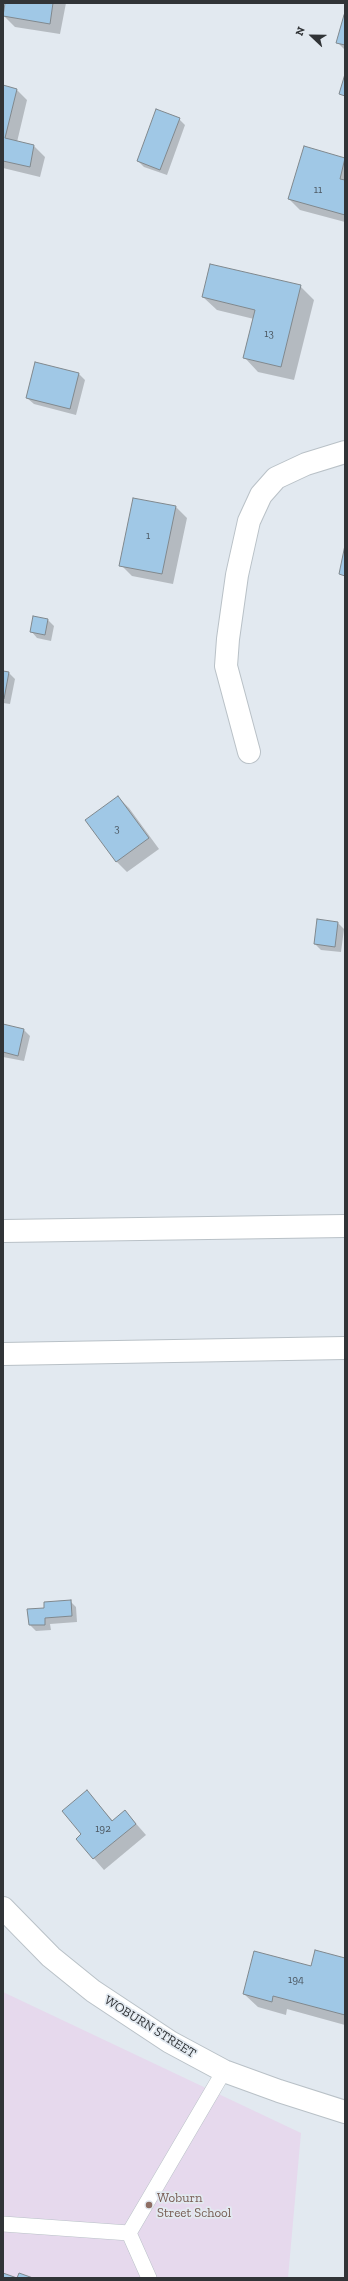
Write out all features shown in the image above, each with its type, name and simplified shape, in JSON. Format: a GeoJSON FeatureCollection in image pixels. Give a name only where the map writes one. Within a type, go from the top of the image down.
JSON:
{"type":"FeatureCollection","features":[{"type":"Feature","properties":{"kind":"main road"},"geometry":{"type":"LineString","coordinates":[[249,752],[226,666],[228,639],[237,575],[249,521],[261,495],[276,478],[306,464],[345,452]]}},
{"type":"Feature","properties":{"kind":"main road"},"geometry":{"type":"LineString","coordinates":[[3,1231],[345,1226]]}},
{"type":"Feature","properties":{"kind":"main road"},"geometry":{"type":"LineString","coordinates":[[3,1354],[345,1348]]}},
{"type":"Feature","properties":{"kind":"main road","name":"WOBURN STREET"},"geometry":{"type":"LineString","coordinates":[[6,1918],[93,1991],[170,2042],[224,2071],[279,2091],[345,2112]]}},
{"type":"Feature","properties":{"kind":"lane"},"geometry":{"type":"LineString","coordinates":[[129,2233],[224,2071]]}},
{"type":"Feature","properties":{"kind":"lane"},"geometry":{"type":"LineString","coordinates":[[3,2224],[129,2233]]}},
{"type":"Feature","properties":{"kind":"lane"},"geometry":{"type":"LineString","coordinates":[[129,2233],[149,2278]]}},
{"type":"Feature","properties":{"kind":"shaded area","name":"Woburn Street School"},"geometry":{"type":"Polygon","coordinates":[[[3,1992],[301,2133],[288,2278],[3,2278],[3,1992]]]}},
{"type":"Feature","properties":{"kind":"building"},"geometry":{"type":"Polygon","coordinates":[[[5,3],[53,3],[50,24],[3,16],[5,3]]]}},
{"type":"Feature","properties":{"kind":"building"},"geometry":{"type":"Polygon","coordinates":[[[345,15],[345,45],[336,43],[345,15]]]}},
{"type":"Feature","properties":{"kind":"building"},"geometry":{"type":"Polygon","coordinates":[[[345,74],[345,96],[339,94],[345,74]]]}},
{"type":"Feature","properties":{"kind":"building"},"geometry":{"type":"Polygon","coordinates":[[[3,85],[17,89],[5,138],[34,145],[30,167],[3,161],[3,85]]]}},
{"type":"Feature","properties":{"kind":"building"},"geometry":{"type":"Polygon","coordinates":[[[156,109],[180,118],[160,170],[137,161],[156,109]]]}},
{"type":"Feature","properties":{"kind":"building"},"geometry":{"type":"Polygon","coordinates":[[[304,146],[345,158],[340,179],[345,180],[345,215],[288,199],[304,146]]]}},
{"type":"Feature","properties":{"kind":"building"},"geometry":{"type":"Polygon","coordinates":[[[210,264],[301,285],[281,367],[243,358],[255,310],[202,297],[210,264]]]}},
{"type":"Feature","properties":{"kind":"building"},"geometry":{"type":"Polygon","coordinates":[[[35,362],[79,373],[70,409],[26,398],[35,362]]]}},
{"type":"Feature","properties":{"kind":"building"},"geometry":{"type":"Polygon","coordinates":[[[133,498],[176,506],[162,574],[119,566],[133,498]]]}},
{"type":"Feature","properties":{"kind":"building"},"geometry":{"type":"Polygon","coordinates":[[[345,545],[345,576],[339,574],[345,545]]]}},
{"type":"Feature","properties":{"kind":"building"},"geometry":{"type":"Polygon","coordinates":[[[33,616],[48,619],[45,635],[30,632],[33,616]]]}},
{"type":"Feature","properties":{"kind":"building"},"geometry":{"type":"Polygon","coordinates":[[[3,671],[9,672],[4,699],[3,698],[3,671]]]}},
{"type":"Feature","properties":{"kind":"building"},"geometry":{"type":"Polygon","coordinates":[[[118,796],[149,838],[116,862],[85,820],[118,796]]]}},
{"type":"Feature","properties":{"kind":"building"},"geometry":{"type":"Polygon","coordinates":[[[317,919],[338,922],[335,947],[314,944],[317,919]]]}},
{"type":"Feature","properties":{"kind":"building"},"geometry":{"type":"Polygon","coordinates":[[[3,1024],[24,1029],[18,1056],[3,1052],[3,1024]]]}},
{"type":"Feature","properties":{"kind":"building"},"geometry":{"type":"Polygon","coordinates":[[[71,1600],[72,1616],[45,1618],[45,1625],[29,1625],[27,1609],[44,1608],[44,1602],[71,1600]]]}},
{"type":"Feature","properties":{"kind":"building"},"geometry":{"type":"Polygon","coordinates":[[[87,1790],[112,1821],[125,1810],[136,1824],[93,1859],[76,1839],[81,1834],[62,1811],[87,1790]]]}},
{"type":"Feature","properties":{"kind":"building"},"geometry":{"type":"Polygon","coordinates":[[[315,1950],[345,1958],[345,2015],[273,1996],[272,2002],[243,1994],[254,1951],[311,1966],[315,1950]]]}},
{"type":"Feature","properties":{"kind":"building"},"geometry":{"type":"Polygon","coordinates":[[[3,2273],[17,2278],[3,2278],[3,2273]]]}},
{"type":"Feature","properties":{"kind":"building"},"geometry":{"type":"Polygon","coordinates":[[[19,2273],[33,2278],[17,2278],[19,2273]]]}},
{"type":"Feature","properties":{"kind":"place","name":"Woburn Street School"},"geometry":{"type":"Point","coordinates":[149,2205]}}]}
